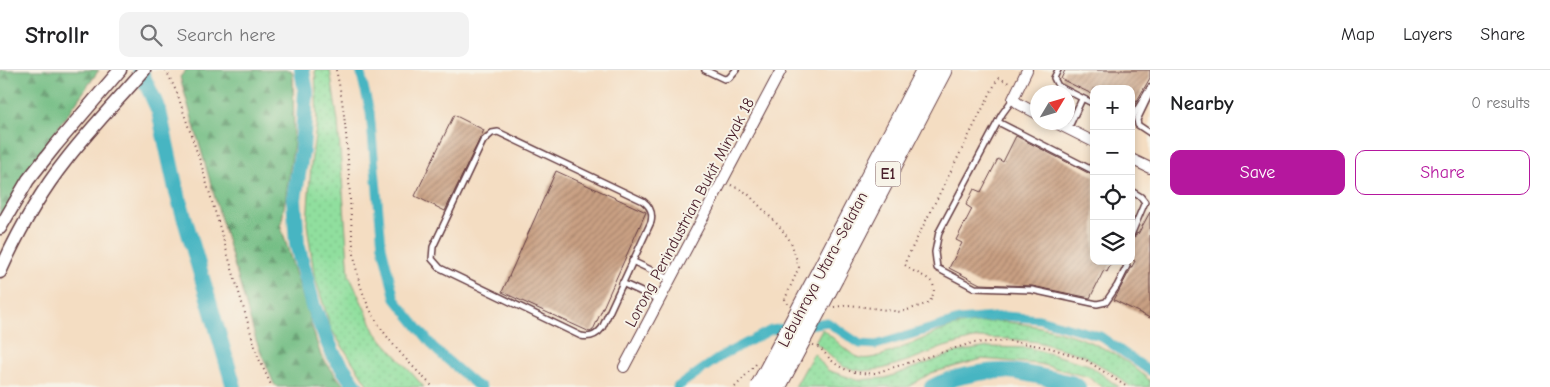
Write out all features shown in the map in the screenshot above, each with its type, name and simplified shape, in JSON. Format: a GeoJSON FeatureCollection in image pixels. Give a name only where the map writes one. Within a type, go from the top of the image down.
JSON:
{"type":"FeatureCollection","features":[{"type":"Feature","properties":{"kind":"highway","name":"Lebuhraya Utara–Selatan"},"geometry":{"type":"LineString","coordinates":[[776,387],[828,273],[926,70]]}},
{"type":"Feature","properties":{"kind":"highway","name":"Lebuhraya Utara–Selatan"},"geometry":{"type":"LineString","coordinates":[[760,387],[828,273],[942,70]]}},
{"type":"Feature","properties":{"kind":"street"},"geometry":{"type":"LineString","coordinates":[[0,228],[28,180],[120,70]]}},
{"type":"Feature","properties":{"kind":"street"},"geometry":{"type":"LineString","coordinates":[[0,272],[18,232],[38,199],[66,160],[144,70]]}},
{"type":"Feature","properties":{"kind":"street","name":"Lorong Perindustrian Bukit Minyak 18"},"geometry":{"type":"LineString","coordinates":[[624,367],[781,70]]}},
{"type":"Feature","properties":{"kind":"street"},"geometry":{"type":"LineString","coordinates":[[1027,70],[1013,99],[1030,110]]}},
{"type":"Feature","properties":{"kind":"street"},"geometry":{"type":"LineString","coordinates":[[1070,130],[1090,140]]}},
{"type":"Feature","properties":{"kind":"street"},"geometry":{"type":"LineString","coordinates":[[1135,161],[1150,168]]}},
{"type":"Feature","properties":{"kind":"lane"},"geometry":{"type":"LineString","coordinates":[[705,70],[724,79],[729,78],[736,70]]}},
{"type":"Feature","properties":{"kind":"lane"},"geometry":{"type":"LineString","coordinates":[[1058,70],[1054,78],[1058,86],[1090,102]]}},
{"type":"Feature","properties":{"kind":"lane"},"geometry":{"type":"LineString","coordinates":[[1135,113],[1150,88]]}},
{"type":"Feature","properties":{"kind":"lane"},"geometry":{"type":"LineString","coordinates":[[1150,93],[1137,120],[1138,125],[1150,133]]}},
{"type":"Feature","properties":{"kind":"lane"},"geometry":{"type":"LineString","coordinates":[[1013,99],[998,122],[939,232],[935,252],[937,268],[975,288],[1032,290],[1097,304],[1106,302],[1117,286],[1127,265]]}},
{"type":"Feature","properties":{"kind":"lane"},"geometry":{"type":"LineString","coordinates":[[1075,114],[1082,99]]}},
{"type":"Feature","properties":{"kind":"lane"},"geometry":{"type":"LineString","coordinates":[[998,122],[1090,170]]}},
{"type":"Feature","properties":{"kind":"lane"},"geometry":{"type":"LineString","coordinates":[[498,132],[648,204],[652,216],[651,222],[622,283],[602,328],[598,333],[587,338],[435,265],[431,253],[432,247],[483,141],[492,133],[498,132]]}},
{"type":"Feature","properties":{"kind":"lane"},"geometry":{"type":"LineString","coordinates":[[1135,193],[1145,202],[1135,226]]}},
{"type":"Feature","properties":{"kind":"lane"},"geometry":{"type":"LineString","coordinates":[[632,261],[670,279]]}},
{"type":"Feature","properties":{"kind":"lane"},"geometry":{"type":"LineString","coordinates":[[622,283],[659,300]]}},
{"type":"Feature","properties":{"kind":"path"},"geometry":{"type":"LineString","coordinates":[[166,70],[177,93],[201,164],[258,357],[272,387]]}},
{"type":"Feature","properties":{"kind":"path"},"geometry":{"type":"LineString","coordinates":[[336,70],[347,142],[352,241],[356,271],[363,295],[390,341],[433,387]]}},
{"type":"Feature","properties":{"kind":"path"},"geometry":{"type":"LineString","coordinates":[[834,307],[850,306],[901,312],[929,303],[934,295],[934,286],[930,280],[908,269],[904,265],[906,260],[996,82],[1000,78],[1019,87]]}},
{"type":"Feature","properties":{"kind":"path"},"geometry":{"type":"LineString","coordinates":[[722,181],[746,193],[792,242],[799,267],[785,299],[792,310]]}},
{"type":"Feature","properties":{"kind":"path"},"geometry":{"type":"LineString","coordinates":[[813,345],[819,347],[837,365],[859,374],[875,373],[972,343],[1011,341],[1051,348],[1086,360],[1126,387]]}},
{"type":"Feature","properties":{"kind":"path"},"geometry":{"type":"LineString","coordinates":[[735,387],[761,357]]}},
{"type":"Feature","properties":{"kind":"green space"},"geometry":{"type":"Polygon","coordinates":[[[0,70],[99,70],[26,173],[0,221],[0,70]]]}},
{"type":"Feature","properties":{"kind":"green space"},"geometry":{"type":"Polygon","coordinates":[[[186,70],[291,70],[293,74],[294,143],[281,227],[321,356],[345,387],[277,387],[274,384],[256,340],[180,77],[186,70]]]}},
{"type":"Feature","properties":{"kind":"green space"},"geometry":{"type":"Polygon","coordinates":[[[315,70],[330,70],[338,122],[349,275],[376,333],[424,387],[369,387],[331,329],[314,274],[307,224],[311,164],[317,120],[315,70]]]}},
{"type":"Feature","properties":{"kind":"green space"},"geometry":{"type":"Polygon","coordinates":[[[998,321],[1019,323],[1059,332],[1098,346],[1117,355],[1134,367],[1150,381],[1150,387],[1131,387],[1110,371],[1083,355],[1038,342],[977,338],[944,347],[882,369],[862,371],[844,367],[815,342],[822,329],[851,353],[861,358],[869,358],[880,356],[955,326],[998,321]]]}},
{"type":"Feature","properties":{"kind":"green space"},"geometry":{"type":"Polygon","coordinates":[[[989,347],[1030,348],[1089,365],[1119,387],[1102,387],[1088,377],[1040,364],[982,359],[931,373],[908,387],[795,387],[814,353],[827,370],[857,380],[886,378],[957,352],[989,347]]]}},
{"type":"Feature","properties":{"kind":"building"},"geometry":{"type":"Polygon","coordinates":[[[1065,70],[1150,70],[1150,78],[1135,104],[1135,85],[1090,85],[1090,93],[1061,79],[1065,70]]]}},
{"type":"Feature","properties":{"kind":"building"},"geometry":{"type":"Polygon","coordinates":[[[454,115],[484,130],[445,211],[415,196],[454,115]]]}},
{"type":"Feature","properties":{"kind":"building"},"geometry":{"type":"Polygon","coordinates":[[[1016,136],[1090,174],[1090,265],[1110,265],[1107,272],[1104,270],[1090,298],[1032,286],[980,284],[949,268],[962,243],[956,240],[972,209],[966,205],[974,189],[981,192],[998,159],[1003,162],[1016,136]]]}},
{"type":"Feature","properties":{"kind":"building"},"geometry":{"type":"Polygon","coordinates":[[[556,171],[646,212],[593,330],[590,332],[502,292],[556,171]]]}},
{"type":"Feature","properties":{"kind":"building"},"geometry":{"type":"Polygon","coordinates":[[[1150,212],[1150,318],[1114,300],[1133,265],[1135,265],[1135,236],[1150,212]]]}},
{"type":"Feature","properties":{"kind":"waterway"},"geometry":{"type":"LineString","coordinates":[[140,70],[159,111],[176,189],[234,387]]}},
{"type":"Feature","properties":{"kind":"waterway"},"geometry":{"type":"LineString","coordinates":[[302,70],[306,92],[302,150],[294,199],[297,244],[313,306],[333,354],[356,387]]}},
{"type":"Feature","properties":{"kind":"waterway"},"geometry":{"type":"LineString","coordinates":[[360,70],[370,112],[382,246],[395,299],[437,351],[475,384],[482,387]]}},
{"type":"Feature","properties":{"kind":"waterway"},"geometry":{"type":"LineString","coordinates":[[809,325],[827,322],[860,344],[876,345],[959,320],[1005,316],[1039,319],[1100,336],[1150,371]]}},
{"type":"Feature","properties":{"kind":"waterway"},"geometry":{"type":"LineString","coordinates":[[677,387],[723,355],[771,330],[792,327]]}},
{"type":"Feature","properties":{"kind":"waterway"},"geometry":{"type":"LineString","coordinates":[[932,387],[951,379],[997,371],[1030,374],[1071,383],[1078,387]]}}]}
